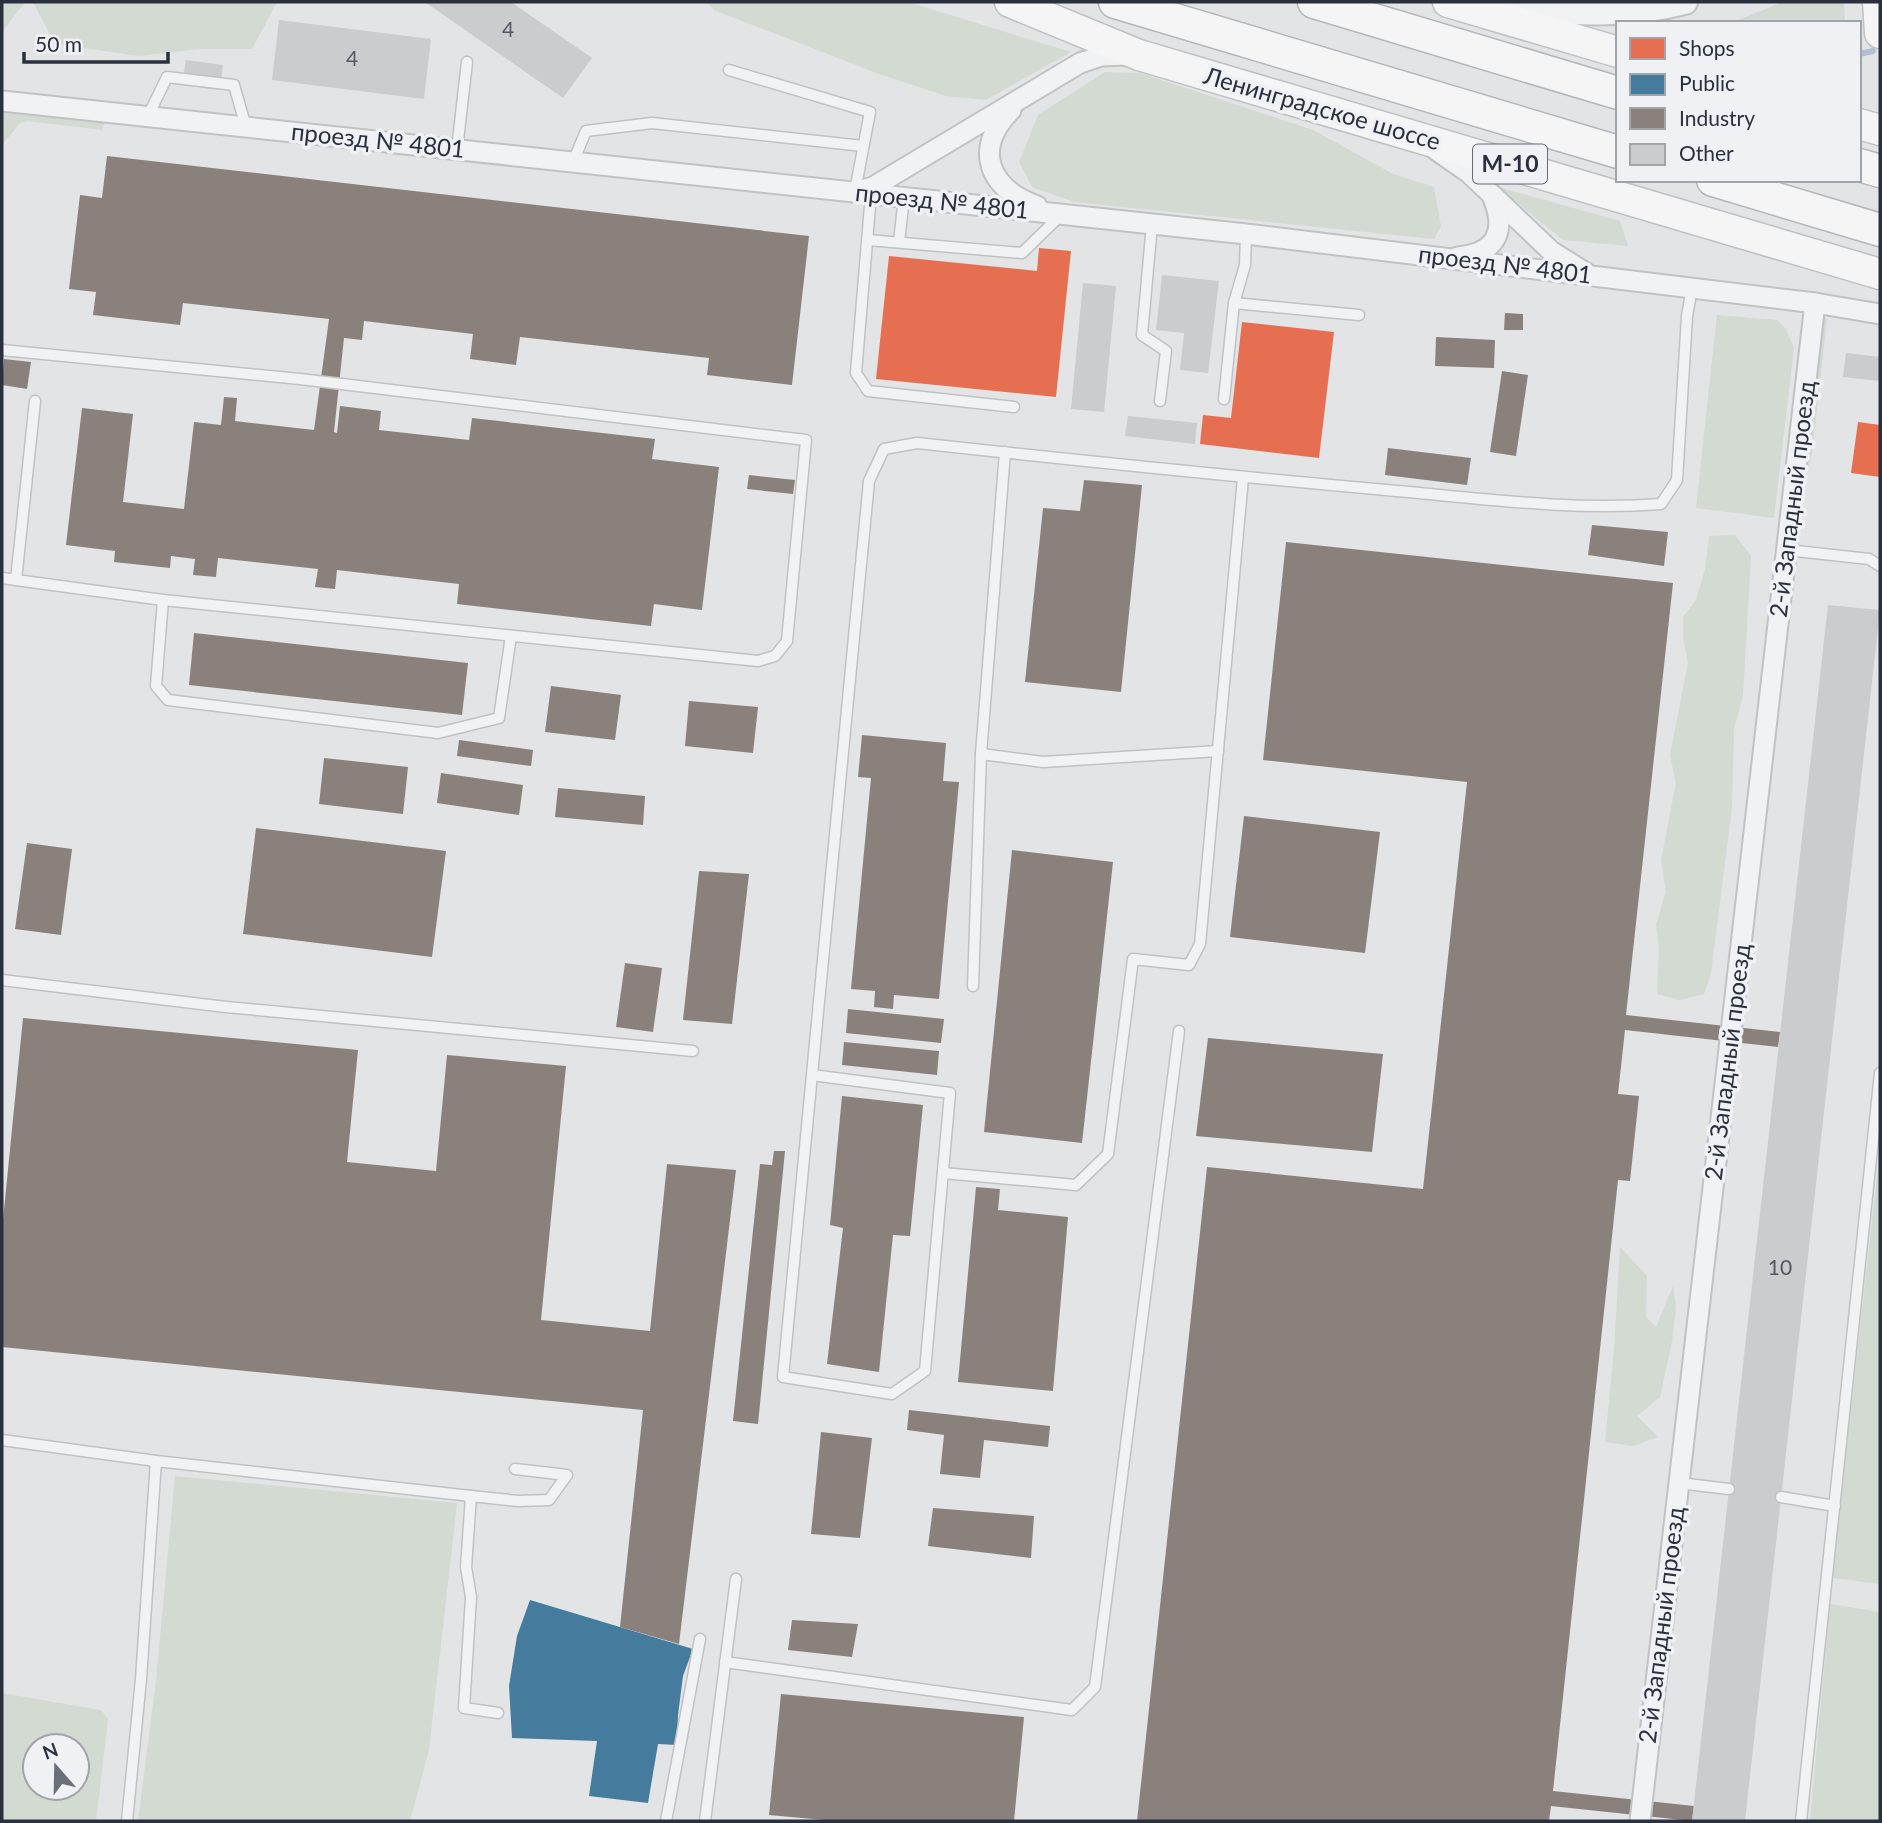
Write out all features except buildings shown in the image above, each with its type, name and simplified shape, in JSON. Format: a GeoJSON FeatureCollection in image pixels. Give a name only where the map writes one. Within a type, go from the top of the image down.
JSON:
{"type":"FeatureCollection","features":[{"type":"Feature","properties":{"kind":"highway","name":"Ленинградское шоссе"},"geometry":{"type":"LineString","coordinates":[[1115,2],[1616,151]]}},
{"type":"Feature","properties":{"kind":"highway"},"geometry":{"type":"LineString","coordinates":[[1314,2],[1616,92]]}},
{"type":"Feature","properties":{"kind":"highway"},"geometry":{"type":"LineString","coordinates":[[1861,166],[1880,172]]}},
{"type":"Feature","properties":{"kind":"highway"},"geometry":{"type":"LineString","coordinates":[[1720,182],[1880,230]]}},
{"type":"Feature","properties":{"kind":"main road","name":"Ленинградское шоссе"},"geometry":{"type":"LineString","coordinates":[[1010,2],[1139,55],[1880,274]]}},
{"type":"Feature","properties":{"kind":"main road"},"geometry":{"type":"LineString","coordinates":[[1448,2],[1616,51]]}},
{"type":"Feature","properties":{"kind":"main road"},"geometry":{"type":"LineString","coordinates":[[1878,2],[1880,33]]}},
{"type":"Feature","properties":{"kind":"main road"},"geometry":{"type":"LineString","coordinates":[[1861,125],[1880,130]]}},
{"type":"Feature","properties":{"kind":"street"},"geometry":{"type":"LineString","coordinates":[[1496,2],[1528,8],[1590,13],[1631,11],[1685,2]]}},
{"type":"Feature","properties":{"kind":"street"},"geometry":{"type":"LineString","coordinates":[[863,193],[1080,63],[1101,56],[1139,55]]}},
{"type":"Feature","properties":{"kind":"street"},"geometry":{"type":"LineString","coordinates":[[1023,99],[998,123],[989,142],[989,160],[995,176],[1019,199],[1061,215]]}},
{"type":"Feature","properties":{"kind":"street","name":"проезд № 4801"},"geometry":{"type":"LineString","coordinates":[[2,101],[1246,234],[1815,303],[1880,314]]}},
{"type":"Feature","properties":{"kind":"street"},"geometry":{"type":"LineString","coordinates":[[1415,136],[1469,173],[1551,251],[1589,275]]}},
{"type":"Feature","properties":{"kind":"street"},"geometry":{"type":"LineString","coordinates":[[1444,258],[1469,256],[1493,242],[1500,228],[1500,216],[1492,194]]}},
{"type":"Feature","properties":{"kind":"street","name":"2-й Западный проезд"},"geometry":{"type":"LineString","coordinates":[[1640,1821],[1815,303]]}},
{"type":"Feature","properties":{"kind":"lane"},"geometry":{"type":"LineString","coordinates":[[457,149],[467,62]]}},
{"type":"Feature","properties":{"kind":"lane"},"geometry":{"type":"LineString","coordinates":[[729,70],[870,112],[863,146],[863,193],[868,240],[856,373],[868,391],[1014,407]]}},
{"type":"Feature","properties":{"kind":"lane"},"geometry":{"type":"LineString","coordinates":[[148,116],[167,77],[234,85],[246,127]]}},
{"type":"Feature","properties":{"kind":"lane"},"geometry":{"type":"LineString","coordinates":[[573,162],[586,131],[652,123],[863,146]]}},
{"type":"Feature","properties":{"kind":"lane"},"geometry":{"type":"LineString","coordinates":[[899,242],[904,197]]}},
{"type":"Feature","properties":{"kind":"lane"},"geometry":{"type":"LineString","coordinates":[[868,240],[1022,253],[1061,215]]}},
{"type":"Feature","properties":{"kind":"lane"},"geometry":{"type":"LineString","coordinates":[[1152,224],[1142,335],[1166,351],[1160,401]]}},
{"type":"Feature","properties":{"kind":"lane"},"geometry":{"type":"LineString","coordinates":[[1224,399],[1234,303],[1245,265],[1246,234]]}},
{"type":"Feature","properties":{"kind":"lane"},"geometry":{"type":"LineString","coordinates":[[812,1075],[950,1093],[925,1371],[892,1394],[783,1377],[869,481],[884,449],[917,443],[1243,478],[1549,505],[1619,507],[1661,504],[1677,480],[1687,316],[1692,288]]}},
{"type":"Feature","properties":{"kind":"lane"},"geometry":{"type":"LineString","coordinates":[[1234,303],[1359,315]]}},
{"type":"Feature","properties":{"kind":"lane"},"geometry":{"type":"LineString","coordinates":[[2,350],[300,379],[806,440],[787,641],[775,656],[758,662],[163,600],[2,578]]}},
{"type":"Feature","properties":{"kind":"lane"},"geometry":{"type":"LineString","coordinates":[[16,580],[35,401]]}},
{"type":"Feature","properties":{"kind":"lane"},"geometry":{"type":"LineString","coordinates":[[973,986],[981,754],[1005,452]]}},
{"type":"Feature","properties":{"kind":"lane"},"geometry":{"type":"LineString","coordinates":[[943,1173],[1076,1185],[1108,1154],[1133,959],[1189,965],[1200,944],[1243,478]]}},
{"type":"Feature","properties":{"kind":"lane"},"geometry":{"type":"LineString","coordinates":[[1787,550],[1869,559],[1880,566]]}},
{"type":"Feature","properties":{"kind":"lane"},"geometry":{"type":"LineString","coordinates":[[163,600],[156,686],[168,700],[438,733],[499,718],[510,636]]}},
{"type":"Feature","properties":{"kind":"lane"},"geometry":{"type":"LineString","coordinates":[[981,754],[1043,762],[1218,751]]}},
{"type":"Feature","properties":{"kind":"lane"},"geometry":{"type":"LineString","coordinates":[[2,980],[226,1007],[692,1051]]}},
{"type":"Feature","properties":{"kind":"lane"},"geometry":{"type":"LineString","coordinates":[[725,1662],[1072,1710],[1095,1687],[1179,1031]]}},
{"type":"Feature","properties":{"kind":"lane"},"geometry":{"type":"LineString","coordinates":[[1801,1821],[1880,1073]]}},
{"type":"Feature","properties":{"kind":"lane"},"geometry":{"type":"LineString","coordinates":[[2,1440],[156,1461],[518,1502],[549,1500],[567,1475],[515,1469]]}},
{"type":"Feature","properties":{"kind":"lane"},"geometry":{"type":"LineString","coordinates":[[127,1821],[141,1679],[156,1461]]}},
{"type":"Feature","properties":{"kind":"lane"},"geometry":{"type":"LineString","coordinates":[[1679,1483],[1729,1489]]}},
{"type":"Feature","properties":{"kind":"lane"},"geometry":{"type":"LineString","coordinates":[[471,1496],[466,1567],[471,1597],[464,1708],[498,1713]]}},
{"type":"Feature","properties":{"kind":"lane"},"geometry":{"type":"LineString","coordinates":[[1781,1497],[1835,1506]]}},
{"type":"Feature","properties":{"kind":"lane"},"geometry":{"type":"LineString","coordinates":[[705,1821],[736,1578]]}},
{"type":"Feature","properties":{"kind":"lane"},"geometry":{"type":"LineString","coordinates":[[666,1821],[700,1639]]}},
{"type":"Feature","properties":{"kind":"shaded area"},"geometry":{"type":"Polygon","coordinates":[[[2,2],[25,2],[2,32],[2,2]]]}},
{"type":"Feature","properties":{"kind":"shaded area"},"geometry":{"type":"Polygon","coordinates":[[[33,2],[277,2],[252,49],[200,49],[139,56],[55,44],[33,2]]]}},
{"type":"Feature","properties":{"kind":"shaded area"},"geometry":{"type":"Polygon","coordinates":[[[707,2],[908,2],[1071,52],[986,100],[946,96],[879,74],[714,10],[707,2]]]}},
{"type":"Feature","properties":{"kind":"shaded area"},"geometry":{"type":"Polygon","coordinates":[[[1783,2],[1844,2],[1845,21],[1735,21],[1783,2]]]}},
{"type":"Feature","properties":{"kind":"shaded area"},"geometry":{"type":"Polygon","coordinates":[[[1105,72],[1140,73],[1313,130],[1393,174],[1434,187],[1441,226],[1434,239],[1074,202],[1032,187],[1019,162],[1038,115],[1105,72]]]}},
{"type":"Feature","properties":{"kind":"shaded area"},"geometry":{"type":"Polygon","coordinates":[[[2,96],[110,109],[102,130],[28,121],[20,123],[2,145],[2,96]]]}},
{"type":"Feature","properties":{"kind":"shaded area"},"geometry":{"type":"Polygon","coordinates":[[[1498,187],[1620,221],[1628,246],[1563,240],[1498,187]]]}},
{"type":"Feature","properties":{"kind":"shaded area"},"geometry":{"type":"Polygon","coordinates":[[[1717,315],[1777,320],[1786,329],[1794,348],[1774,518],[1696,508],[1717,315]]]}},
{"type":"Feature","properties":{"kind":"shaded area"},"geometry":{"type":"Polygon","coordinates":[[[1811,318],[1827,319],[1812,453],[1807,473],[1796,472],[1811,318]]]}},
{"type":"Feature","properties":{"kind":"shaded area"},"geometry":{"type":"Polygon","coordinates":[[[1735,535],[1751,556],[1743,696],[1734,729],[1732,808],[1711,973],[1704,994],[1680,1000],[1657,994],[1659,949],[1656,925],[1666,891],[1661,860],[1676,783],[1670,755],[1688,663],[1683,638],[1683,617],[1696,600],[1705,569],[1709,536],[1735,535]]]}},
{"type":"Feature","properties":{"kind":"shaded area"},"geometry":{"type":"Polygon","coordinates":[[[1880,1149],[1880,1584],[1832,1578],[1880,1149]]]}},
{"type":"Feature","properties":{"kind":"shaded area"},"geometry":{"type":"Polygon","coordinates":[[[1620,1247],[1647,1276],[1646,1317],[1656,1327],[1673,1286],[1676,1307],[1660,1397],[1637,1416],[1658,1437],[1633,1446],[1605,1442],[1620,1247]]]}},
{"type":"Feature","properties":{"kind":"shaded area"},"geometry":{"type":"Polygon","coordinates":[[[175,1476],[457,1503],[429,1750],[410,1821],[138,1821],[156,1681],[175,1476]]]}},
{"type":"Feature","properties":{"kind":"shaded area"},"geometry":{"type":"Polygon","coordinates":[[[1830,1604],[1880,1612],[1880,1821],[1810,1821],[1830,1604]]]}},
{"type":"Feature","properties":{"kind":"shaded area"},"geometry":{"type":"Polygon","coordinates":[[[2,1693],[101,1710],[108,1719],[96,1821],[2,1821],[2,1693]]]}},
{"type":"Feature","properties":{"kind":"waterway"},"geometry":{"type":"LineString","coordinates":[[1861,54],[1873,51]]}}]}
